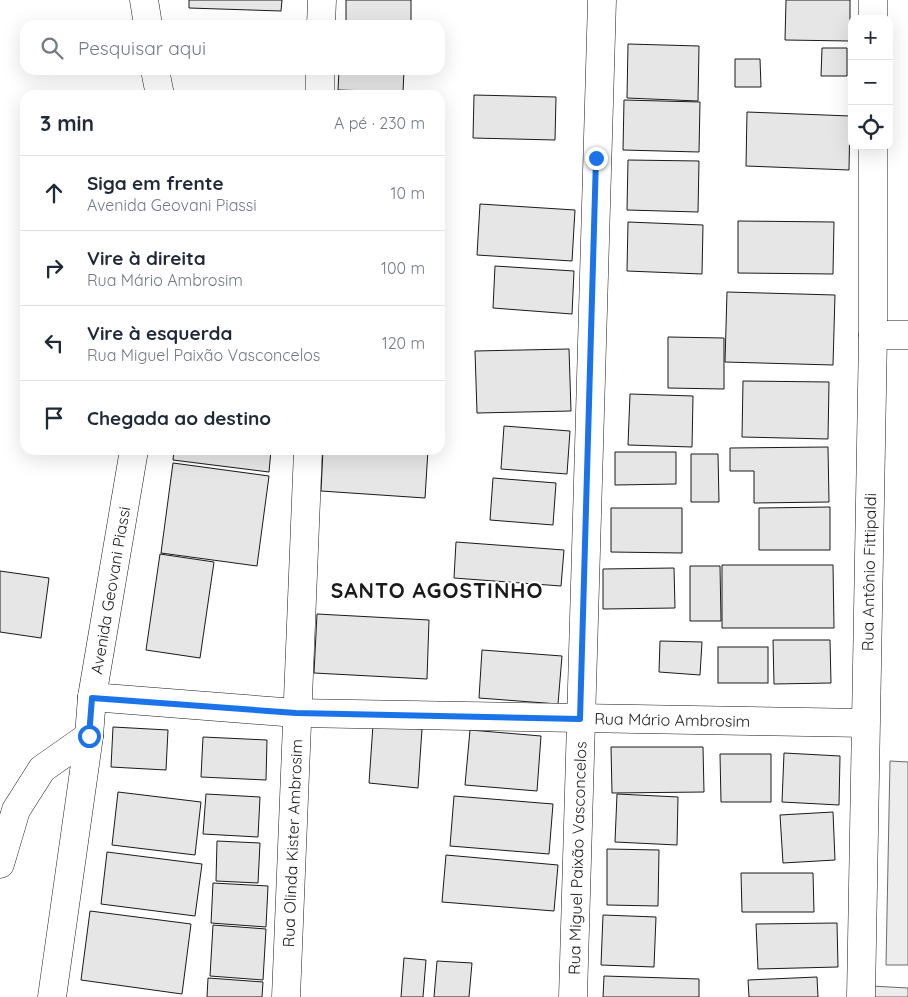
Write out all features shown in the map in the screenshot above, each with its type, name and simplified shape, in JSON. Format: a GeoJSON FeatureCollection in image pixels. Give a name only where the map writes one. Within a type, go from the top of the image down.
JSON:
{"type":"FeatureCollection","features":[{"type":"Feature","properties":{"kind":"street"},"geometry":{"type":"LineString","coordinates":[[144,0],[147,20]]}},
{"type":"Feature","properties":{"kind":"street"},"geometry":{"type":"LineString","coordinates":[[321,20],[322,0]]}},
{"type":"Feature","properties":{"kind":"street","name":"Rua Miguel Paixão Vasconcelos"},"geometry":{"type":"LineString","coordinates":[[572,997],[602,0]]}},
{"type":"Feature","properties":{"kind":"street"},"geometry":{"type":"LineString","coordinates":[[874,0],[874,15]]}},
{"type":"Feature","properties":{"kind":"street"},"geometry":{"type":"LineString","coordinates":[[157,75],[159,90]]}},
{"type":"Feature","properties":{"kind":"street"},"geometry":{"type":"LineString","coordinates":[[320,75],[320,90]]}},
{"type":"Feature","properties":{"kind":"street","name":"Rua Antônio Fittipaldi"},"geometry":{"type":"LineString","coordinates":[[861,997],[874,335],[874,150]]}},
{"type":"Feature","properties":{"kind":"street"},"geometry":{"type":"LineString","coordinates":[[874,335],[908,335]]}},
{"type":"Feature","properties":{"kind":"street","name":"Avenida Geovani Piassi"},"geometry":{"type":"LineString","coordinates":[[52,997],[89,736],[92,698],[133,455]]}},
{"type":"Feature","properties":{"kind":"street","name":"Rua Olinda Kister Ambrosim"},"geometry":{"type":"LineString","coordinates":[[286,997],[308,455]]}},
{"type":"Feature","properties":{"kind":"street","name":"Rua Mário Ambrosim"},"geometry":{"type":"LineString","coordinates":[[92,698],[296,713],[865,723]]}},
{"type":"Feature","properties":{"kind":"street"},"geometry":{"type":"LineString","coordinates":[[0,864],[16,810],[42,768],[89,736]]}},
{"type":"Feature","properties":{"kind":"shaded area"},"geometry":{"type":"Polygon","coordinates":[[[890,761],[908,762],[908,965],[886,965],[890,761]]]}},
{"type":"Feature","properties":{"kind":"shaded area"},"geometry":{"type":"Polygon","coordinates":[[[871,986],[908,988],[908,997],[871,997],[871,986]]]}},
{"type":"Feature","properties":{"kind":"building"},"geometry":{"type":"Polygon","coordinates":[[[189,0],[282,0],[281,11],[189,8],[189,0]]]}},
{"type":"Feature","properties":{"kind":"building"},"geometry":{"type":"Polygon","coordinates":[[[346,0],[411,0],[411,20],[346,20],[346,0]]]}},
{"type":"Feature","properties":{"kind":"building"},"geometry":{"type":"Polygon","coordinates":[[[786,0],[850,0],[848,41],[785,40],[786,0]]]}},
{"type":"Feature","properties":{"kind":"building"},"geometry":{"type":"Polygon","coordinates":[[[628,44],[699,46],[698,101],[627,98],[628,44]]]}},
{"type":"Feature","properties":{"kind":"building"},"geometry":{"type":"Polygon","coordinates":[[[822,48],[847,48],[847,76],[821,76],[822,48]]]}},
{"type":"Feature","properties":{"kind":"building"},"geometry":{"type":"Polygon","coordinates":[[[735,59],[760,59],[761,87],[735,87],[735,59]]]}},
{"type":"Feature","properties":{"kind":"building"},"geometry":{"type":"Polygon","coordinates":[[[339,75],[404,75],[403,90],[338,90],[339,75]]]}},
{"type":"Feature","properties":{"kind":"building"},"geometry":{"type":"Polygon","coordinates":[[[474,95],[556,97],[555,140],[473,138],[474,95]]]}},
{"type":"Feature","properties":{"kind":"building"},"geometry":{"type":"Polygon","coordinates":[[[624,100],[700,102],[699,152],[623,150],[624,100]]]}},
{"type":"Feature","properties":{"kind":"building"},"geometry":{"type":"Polygon","coordinates":[[[747,112],[848,116],[849,170],[746,166],[747,112]]]}},
{"type":"Feature","properties":{"kind":"building"},"geometry":{"type":"Polygon","coordinates":[[[628,160],[699,161],[698,212],[627,210],[628,160]]]}},
{"type":"Feature","properties":{"kind":"building"},"geometry":{"type":"Polygon","coordinates":[[[480,204],[575,210],[572,261],[477,255],[480,204]]]}},
{"type":"Feature","properties":{"kind":"building"},"geometry":{"type":"Polygon","coordinates":[[[738,221],[834,222],[833,274],[738,273],[738,221]]]}},
{"type":"Feature","properties":{"kind":"building"},"geometry":{"type":"Polygon","coordinates":[[[628,222],[703,225],[702,274],[627,271],[628,222]]]}},
{"type":"Feature","properties":{"kind":"building"},"geometry":{"type":"Polygon","coordinates":[[[495,266],[574,271],[572,314],[493,308],[495,266]]]}},
{"type":"Feature","properties":{"kind":"building"},"geometry":{"type":"Polygon","coordinates":[[[727,292],[835,295],[833,365],[725,362],[727,292]]]}},
{"type":"Feature","properties":{"kind":"building"},"geometry":{"type":"Polygon","coordinates":[[[668,337],[724,338],[724,389],[668,388],[668,337]]]}},
{"type":"Feature","properties":{"kind":"building"},"geometry":{"type":"Polygon","coordinates":[[[569,349],[571,411],[477,413],[475,351],[569,349]]]}},
{"type":"Feature","properties":{"kind":"building"},"geometry":{"type":"Polygon","coordinates":[[[743,381],[829,382],[828,439],[742,437],[743,381]]]}},
{"type":"Feature","properties":{"kind":"building"},"geometry":{"type":"Polygon","coordinates":[[[630,394],[693,396],[692,447],[628,445],[630,394]]]}},
{"type":"Feature","properties":{"kind":"building"},"geometry":{"type":"Polygon","coordinates":[[[504,426],[570,431],[567,474],[501,469],[504,426]]]}},
{"type":"Feature","properties":{"kind":"building"},"geometry":{"type":"Polygon","coordinates":[[[828,447],[829,502],[754,503],[754,471],[730,471],[730,448],[828,447]]]}},
{"type":"Feature","properties":{"kind":"building"},"geometry":{"type":"Polygon","coordinates":[[[615,452],[676,452],[676,484],[615,485],[615,452]]]}},
{"type":"Feature","properties":{"kind":"building"},"geometry":{"type":"Polygon","coordinates":[[[691,454],[718,454],[719,502],[691,502],[691,454]]]}},
{"type":"Feature","properties":{"kind":"building"},"geometry":{"type":"Polygon","coordinates":[[[174,455],[271,455],[269,472],[173,460],[174,455]]]}},
{"type":"Feature","properties":{"kind":"building"},"geometry":{"type":"Polygon","coordinates":[[[323,455],[428,455],[425,498],[321,491],[323,455]]]}},
{"type":"Feature","properties":{"kind":"building"},"geometry":{"type":"Polygon","coordinates":[[[173,463],[269,476],[257,566],[161,553],[173,463]]]}},
{"type":"Feature","properties":{"kind":"building"},"geometry":{"type":"Polygon","coordinates":[[[493,478],[556,483],[553,525],[490,520],[493,478]]]}},
{"type":"Feature","properties":{"kind":"building"},"geometry":{"type":"Polygon","coordinates":[[[830,507],[830,550],[759,550],[759,508],[830,507]]]}},
{"type":"Feature","properties":{"kind":"building"},"geometry":{"type":"Polygon","coordinates":[[[611,508],[682,508],[682,553],[611,552],[611,508]]]}},
{"type":"Feature","properties":{"kind":"building"},"geometry":{"type":"Polygon","coordinates":[[[456,542],[564,550],[561,586],[454,578],[456,542]]]}},
{"type":"Feature","properties":{"kind":"building"},"geometry":{"type":"Polygon","coordinates":[[[160,554],[214,562],[200,658],[146,650],[160,554]]]}},
{"type":"Feature","properties":{"kind":"building"},"geometry":{"type":"Polygon","coordinates":[[[722,565],[833,565],[834,628],[722,628],[722,565]]]}},
{"type":"Feature","properties":{"kind":"building"},"geometry":{"type":"Polygon","coordinates":[[[690,566],[720,566],[721,621],[690,621],[690,566]]]}},
{"type":"Feature","properties":{"kind":"building"},"geometry":{"type":"Polygon","coordinates":[[[674,568],[675,608],[603,609],[603,569],[674,568]]]}},
{"type":"Feature","properties":{"kind":"building"},"geometry":{"type":"Polygon","coordinates":[[[0,571],[49,578],[41,638],[0,632],[0,571]]]}},
{"type":"Feature","properties":{"kind":"building"},"geometry":{"type":"Polygon","coordinates":[[[317,614],[429,620],[427,679],[314,673],[317,614]]]}},
{"type":"Feature","properties":{"kind":"building"},"geometry":{"type":"Polygon","coordinates":[[[773,640],[830,640],[831,683],[774,684],[773,640]]]}},
{"type":"Feature","properties":{"kind":"building"},"geometry":{"type":"Polygon","coordinates":[[[660,641],[702,642],[700,675],[659,672],[660,641]]]}},
{"type":"Feature","properties":{"kind":"building"},"geometry":{"type":"Polygon","coordinates":[[[718,647],[768,647],[768,683],[718,683],[718,647]]]}},
{"type":"Feature","properties":{"kind":"building"},"geometry":{"type":"Polygon","coordinates":[[[482,650],[562,656],[558,704],[479,698],[482,650]]]}},
{"type":"Feature","properties":{"kind":"building"},"geometry":{"type":"Polygon","coordinates":[[[373,725],[422,729],[418,788],[369,783],[373,725]]]}},
{"type":"Feature","properties":{"kind":"building"},"geometry":{"type":"Polygon","coordinates":[[[113,727],[168,730],[166,770],[111,767],[113,727]]]}},
{"type":"Feature","properties":{"kind":"building"},"geometry":{"type":"Polygon","coordinates":[[[470,730],[541,736],[537,791],[465,785],[470,730]]]}},
{"type":"Feature","properties":{"kind":"building"},"geometry":{"type":"Polygon","coordinates":[[[203,737],[267,740],[266,780],[201,777],[203,737]]]}},
{"type":"Feature","properties":{"kind":"building"},"geometry":{"type":"Polygon","coordinates":[[[611,747],[703,747],[704,792],[612,793],[611,747]]]}},
{"type":"Feature","properties":{"kind":"building"},"geometry":{"type":"Polygon","coordinates":[[[784,753],[840,756],[839,805],[782,802],[784,753]]]}},
{"type":"Feature","properties":{"kind":"building"},"geometry":{"type":"Polygon","coordinates":[[[720,754],[771,754],[771,802],[721,802],[720,754]]]}},
{"type":"Feature","properties":{"kind":"building"},"geometry":{"type":"Polygon","coordinates":[[[118,792],[201,802],[195,855],[112,845],[118,792]]]}},
{"type":"Feature","properties":{"kind":"building"},"geometry":{"type":"Polygon","coordinates":[[[206,794],[260,797],[258,837],[203,834],[206,794]]]}},
{"type":"Feature","properties":{"kind":"building"},"geometry":{"type":"Polygon","coordinates":[[[617,794],[678,797],[677,845],[615,842],[617,794]]]}},
{"type":"Feature","properties":{"kind":"building"},"geometry":{"type":"Polygon","coordinates":[[[454,796],[553,804],[549,854],[450,846],[454,796]]]}},
{"type":"Feature","properties":{"kind":"building"},"geometry":{"type":"Polygon","coordinates":[[[833,812],[835,860],[783,863],[780,815],[833,812]]]}},
{"type":"Feature","properties":{"kind":"building"},"geometry":{"type":"Polygon","coordinates":[[[217,841],[260,843],[258,883],[216,881],[217,841]]]}},
{"type":"Feature","properties":{"kind":"building"},"geometry":{"type":"Polygon","coordinates":[[[607,849],[659,850],[658,906],[607,905],[607,849]]]}},
{"type":"Feature","properties":{"kind":"building"},"geometry":{"type":"Polygon","coordinates":[[[107,852],[202,864],[195,916],[101,904],[107,852]]]}},
{"type":"Feature","properties":{"kind":"building"},"geometry":{"type":"Polygon","coordinates":[[[446,855],[558,865],[554,911],[442,902],[446,855]]]}},
{"type":"Feature","properties":{"kind":"building"},"geometry":{"type":"Polygon","coordinates":[[[741,873],[813,873],[814,912],[742,912],[741,873]]]}},
{"type":"Feature","properties":{"kind":"building"},"geometry":{"type":"Polygon","coordinates":[[[213,883],[268,886],[266,927],[211,923],[213,883]]]}},
{"type":"Feature","properties":{"kind":"building"},"geometry":{"type":"Polygon","coordinates":[[[90,911],[191,924],[182,994],[81,980],[90,911]]]}},
{"type":"Feature","properties":{"kind":"building"},"geometry":{"type":"Polygon","coordinates":[[[603,915],[656,917],[654,967],[601,965],[603,915]]]}},
{"type":"Feature","properties":{"kind":"building"},"geometry":{"type":"Polygon","coordinates":[[[837,923],[838,967],[758,969],[756,924],[837,923]]]}},
{"type":"Feature","properties":{"kind":"building"},"geometry":{"type":"Polygon","coordinates":[[[213,925],[266,929],[263,980],[210,976],[213,925]]]}},
{"type":"Feature","properties":{"kind":"building"},"geometry":{"type":"Polygon","coordinates":[[[404,958],[426,960],[423,997],[401,997],[404,958]]]}},
{"type":"Feature","properties":{"kind":"building"},"geometry":{"type":"Polygon","coordinates":[[[437,961],[472,963],[469,997],[434,997],[437,961]]]}},
{"type":"Feature","properties":{"kind":"building"},"geometry":{"type":"Polygon","coordinates":[[[604,976],[699,979],[699,997],[603,997],[604,976]]]}},
{"type":"Feature","properties":{"kind":"building"},"geometry":{"type":"Polygon","coordinates":[[[817,977],[818,997],[749,997],[748,980],[817,977]]]}},
{"type":"Feature","properties":{"kind":"building"},"geometry":{"type":"Polygon","coordinates":[[[208,978],[263,982],[262,997],[207,997],[208,978]]]}},
{"type":"Feature","properties":{"kind":"district","name":"SANTO AGOSTINHO"},"geometry":{"type":"Point","coordinates":[437,591]}},
{"type":"Feature","properties":{"kind":"route"},"geometry":{"type":"LineString","coordinates":[[89,736],[92,698],[296,713],[580,719],[596,158]]}}]}
